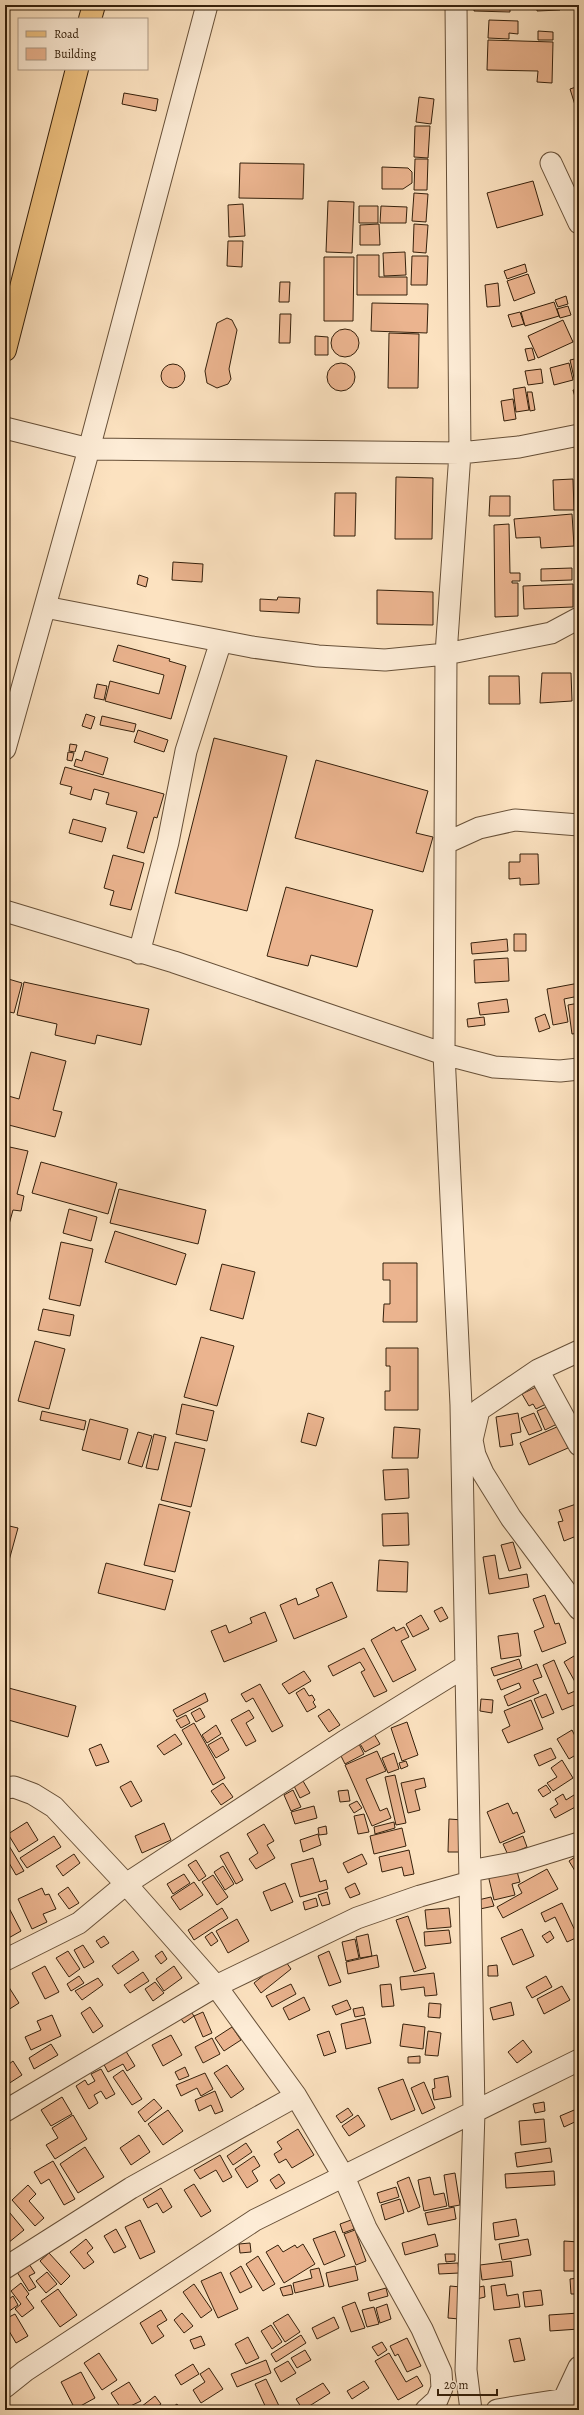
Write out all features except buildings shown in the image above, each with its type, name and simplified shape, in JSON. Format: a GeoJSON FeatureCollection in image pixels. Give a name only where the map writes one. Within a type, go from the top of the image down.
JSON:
{"type":"FeatureCollection","features":[{"type":"Feature","properties":{"kind":"main road"},"geometry":{"type":"LineString","coordinates":[[90,18],[94,5]]}},
{"type":"Feature","properties":{"kind":"main road"},"geometry":{"type":"LineString","coordinates":[[5,350],[78,70]]}},
{"type":"Feature","properties":{"kind":"street"},"geometry":{"type":"LineString","coordinates":[[5,749],[89,448],[207,5]]}},
{"type":"Feature","properties":{"kind":"street"},"geometry":{"type":"LineString","coordinates":[[456,5],[460,453],[446,654],[444,1054],[461,1405],[474,2112],[466,2370],[472,2410]]}},
{"type":"Feature","properties":{"kind":"street"},"geometry":{"type":"LineString","coordinates":[[551,163],[579,223]]}},
{"type":"Feature","properties":{"kind":"street"},"geometry":{"type":"LineString","coordinates":[[5,428],[89,448],[460,453],[520,447],[579,435]]}},
{"type":"Feature","properties":{"kind":"street"},"geometry":{"type":"LineString","coordinates":[[45,608],[221,641],[318,656],[385,660],[446,654],[551,633],[579,618]]}},
{"type":"Feature","properties":{"kind":"street"},"geometry":{"type":"LineString","coordinates":[[139,953],[168,842],[186,751],[221,641]]}},
{"type":"Feature","properties":{"kind":"street"},"geometry":{"type":"LineString","coordinates":[[446,843],[479,828],[515,820],[579,824]]}},
{"type":"Feature","properties":{"kind":"street"},"geometry":{"type":"LineString","coordinates":[[5,911],[181,965],[444,1054],[494,1067],[560,1071],[579,1069]]}},
{"type":"Feature","properties":{"kind":"street"},"geometry":{"type":"LineString","coordinates":[[579,1351],[538,1370],[479,1410],[474,1424],[474,1448],[483,1473],[511,1518],[579,1609]]}},
{"type":"Feature","properties":{"kind":"street"},"geometry":{"type":"LineString","coordinates":[[538,1370],[579,1445]]}},
{"type":"Feature","properties":{"kind":"street"},"geometry":{"type":"LineString","coordinates":[[5,1960],[79,1923],[126,1884],[343,1742],[466,1666]]}},
{"type":"Feature","properties":{"kind":"street"},"geometry":{"type":"LineString","coordinates":[[5,1788],[14,1787],[33,1794],[54,1807],[126,1884],[216,1986],[296,2096],[344,2177],[366,2228],[422,2329],[441,2372],[442,2388],[437,2400],[426,2410]]}},
{"type":"Feature","properties":{"kind":"street"},"geometry":{"type":"LineString","coordinates":[[5,2111],[216,1986],[357,1918],[420,1896],[470,1876],[579,1843]]}},
{"type":"Feature","properties":{"kind":"street"},"geometry":{"type":"LineString","coordinates":[[5,2387],[25,2371],[231,2234],[255,2220],[579,2060]]}},
{"type":"Feature","properties":{"kind":"street"},"geometry":{"type":"LineString","coordinates":[[5,2268],[131,2188],[296,2096]]}},
{"type":"Feature","properties":{"kind":"street"},"geometry":{"type":"LineString","coordinates":[[497,2410],[572,2398],[579,2367]]}},
{"type":"Feature","properties":{"kind":"street"},"geometry":{"type":"LineString","coordinates":[[441,2372],[466,2370]]}}]}
